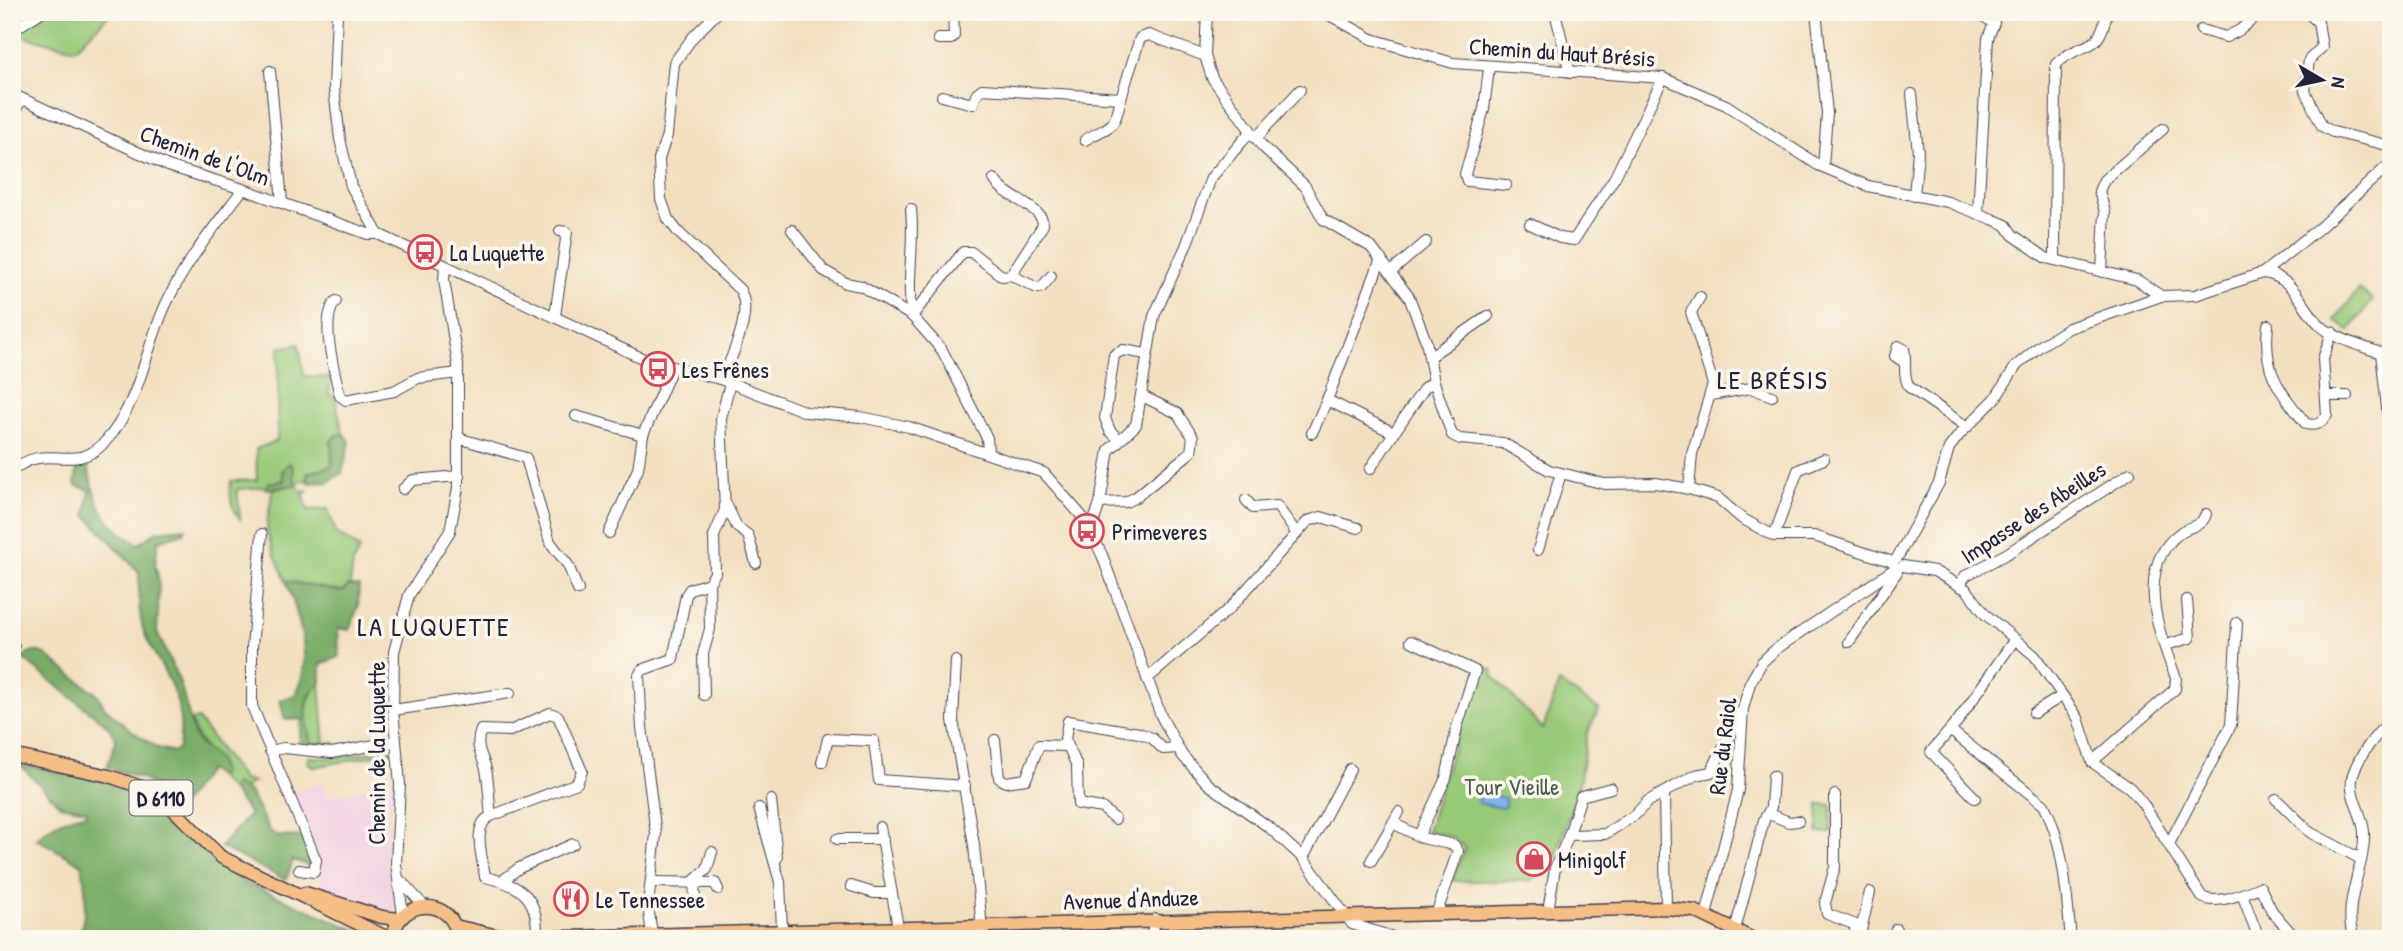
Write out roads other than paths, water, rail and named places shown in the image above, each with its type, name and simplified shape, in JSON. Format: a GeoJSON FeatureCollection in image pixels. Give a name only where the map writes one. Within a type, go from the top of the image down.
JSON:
{"type":"FeatureCollection","features":[{"type":"Feature","properties":{"kind":"main road","name":"D 6110"},"geometry":{"type":"LineString","coordinates":[[12,755],[109,776],[147,789],[165,801],[221,857],[391,939]]}},
{"type":"Feature","properties":{"kind":"main road","name":"D 6110"},"geometry":{"type":"LineString","coordinates":[[285,889],[382,917],[401,917]]}},
{"type":"Feature","properties":{"kind":"main road"},"geometry":{"type":"LineString","coordinates":[[391,939],[401,917],[425,907],[443,912],[456,932]]}},
{"type":"Feature","properties":{"kind":"main road","name":"Avenue d'Anduze"},"geometry":{"type":"LineString","coordinates":[[456,932],[497,938],[696,936],[782,930],[869,933],[898,927],[983,932],[1156,919],[1667,908],[1706,915],[1753,939]]}},
{"type":"Feature","properties":{"kind":"street"},"geometry":{"type":"LineString","coordinates":[[12,31],[41,12]]}},
{"type":"Feature","properties":{"kind":"street"},"geometry":{"type":"LineString","coordinates":[[337,12],[334,89],[340,139],[351,186],[378,234]]}},
{"type":"Feature","properties":{"kind":"street"},"geometry":{"type":"LineString","coordinates":[[704,695],[703,654],[710,629],[709,583],[715,573],[714,536],[723,520],[721,418],[727,381],[744,315],[745,298],[740,290],[694,249],[668,219],[661,199],[659,159],[667,135],[674,63],[693,37],[718,12]]}},
{"type":"Feature","properties":{"kind":"street"},"geometry":{"type":"LineString","coordinates":[[938,39],[951,39],[954,36],[953,12]]}},
{"type":"Feature","properties":{"kind":"street"},"geometry":{"type":"LineString","coordinates":[[1207,12],[1205,56],[1212,78],[1254,135],[1305,186],[1323,219],[1371,247],[1409,297],[1452,435],[1503,443],[1522,451],[1549,470],[1605,484],[1656,483],[1689,489],[1718,498],[1741,518],[1774,536],[1814,536],[1898,565],[1934,570],[1960,586],[1975,599],[1985,614],[2035,656],[2078,718],[2092,761],[2130,788],[2202,897],[2207,900],[2242,894],[2260,887],[2272,911],[2296,939]]}},
{"type":"Feature","properties":{"kind":"street","name":"Chemin du Haut Brésis"},"geometry":{"type":"LineString","coordinates":[[1324,12],[1372,39],[1433,59],[1489,68],[1663,78],[1726,105],[1823,167],[1868,186],[1948,202],[2006,225],[2013,235],[2046,258],[2137,280],[2161,296]]}},
{"type":"Feature","properties":{"kind":"street"},"geometry":{"type":"LineString","coordinates":[[1555,12],[1570,73]]}},
{"type":"Feature","properties":{"kind":"street"},"geometry":{"type":"LineString","coordinates":[[1816,12],[1827,113],[1823,167]]}},
{"type":"Feature","properties":{"kind":"street"},"geometry":{"type":"LineString","coordinates":[[1978,214],[1988,38],[1994,23],[1983,16],[1984,12]]}},
{"type":"Feature","properties":{"kind":"street"},"geometry":{"type":"LineString","coordinates":[[2054,260],[2056,64],[2070,51],[2095,43],[2102,35],[2107,12]]}},
{"type":"Feature","properties":{"kind":"street"},"geometry":{"type":"LineString","coordinates":[[2201,30],[2226,37],[2240,30],[2261,12]]}},
{"type":"Feature","properties":{"kind":"street"},"geometry":{"type":"LineString","coordinates":[[2307,12],[2318,22],[2322,47],[2309,60],[2305,90],[2322,126],[2333,132],[2391,146]]}},
{"type":"Feature","properties":{"kind":"street"},"geometry":{"type":"LineString","coordinates":[[1084,140],[1110,130],[1116,121],[1140,38],[1157,36],[1205,56]]}},
{"type":"Feature","properties":{"kind":"street"},"geometry":{"type":"LineString","coordinates":[[1489,68],[1484,109],[1465,174],[1467,181],[1476,184],[1506,185]]}},
{"type":"Feature","properties":{"kind":"street"},"geometry":{"type":"LineString","coordinates":[[270,71],[282,202]]}},
{"type":"Feature","properties":{"kind":"street"},"geometry":{"type":"LineString","coordinates":[[1530,224],[1560,238],[1574,240],[1615,177],[1663,78]]}},
{"type":"Feature","properties":{"kind":"street"},"geometry":{"type":"LineString","coordinates":[[942,96],[967,105],[973,104],[976,93],[982,89],[1121,98]]}},
{"type":"Feature","properties":{"kind":"street"},"geometry":{"type":"LineString","coordinates":[[1091,530],[1100,503],[1109,450],[1136,425],[1154,316],[1186,246],[1202,195],[1211,177],[1300,90]]}},
{"type":"Feature","properties":{"kind":"street","name":"Chemin de l'Olm"},"geometry":{"type":"LineString","coordinates":[[12,94],[168,166],[282,202],[368,234],[378,234],[646,360],[727,381],[806,412],[861,417],[909,427],[1044,473],[1054,481],[1091,530],[1161,716],[1178,748],[1208,784],[1270,828],[1303,858],[1323,882],[1343,916]]}},
{"type":"Feature","properties":{"kind":"street"},"geometry":{"type":"LineString","coordinates":[[1912,94],[1918,152],[1914,196]]}},
{"type":"Feature","properties":{"kind":"street"},"geometry":{"type":"LineString","coordinates":[[12,124],[18,105],[23,100]]}},
{"type":"Feature","properties":{"kind":"street"},"geometry":{"type":"LineString","coordinates":[[2102,272],[2105,212],[2099,191],[2104,180],[2163,130]]}},
{"type":"Feature","properties":{"kind":"street"},"geometry":{"type":"LineString","coordinates":[[1849,642],[1898,565],[1939,483],[1949,448],[1996,399],[2016,366],[2040,346],[2069,328],[2161,296],[2195,295],[2263,273],[2318,229],[2391,163]]}},
{"type":"Feature","properties":{"kind":"street"},"geometry":{"type":"LineString","coordinates":[[994,179],[999,190],[1043,218],[1043,225],[1011,275]]}},
{"type":"Feature","properties":{"kind":"street"},"geometry":{"type":"LineString","coordinates":[[12,471],[33,457],[80,458],[103,443],[130,402],[176,285],[243,189]]}},
{"type":"Feature","properties":{"kind":"street"},"geometry":{"type":"LineString","coordinates":[[911,209],[914,237],[910,277],[912,316]]}},
{"type":"Feature","properties":{"kind":"street"},"geometry":{"type":"LineString","coordinates":[[792,230],[823,270],[846,283],[861,286],[912,316],[942,351],[987,438],[988,452]]}},
{"type":"Feature","properties":{"kind":"street"},"geometry":{"type":"LineString","coordinates":[[555,316],[567,232],[561,231]]}},
{"type":"Feature","properties":{"kind":"street"},"geometry":{"type":"LineString","coordinates":[[1391,272],[1426,242]]}},
{"type":"Feature","properties":{"kind":"street"},"geometry":{"type":"LineString","coordinates":[[912,316],[963,252],[971,252],[1002,276],[1011,275],[1037,288],[1042,287],[1051,276]]}},
{"type":"Feature","properties":{"kind":"street"},"geometry":{"type":"LineString","coordinates":[[1312,433],[1381,259]]}},
{"type":"Feature","properties":{"kind":"street","name":"Chemin de la Luquette"},"geometry":{"type":"LineString","coordinates":[[401,917],[396,864],[400,784],[393,710],[394,652],[398,626],[409,595],[450,531],[459,476],[458,373],[444,280],[445,266]]}},
{"type":"Feature","properties":{"kind":"street"},"geometry":{"type":"LineString","coordinates":[[2263,273],[2275,274],[2291,286],[2322,327],[2386,355],[2391,444]]}},
{"type":"Feature","properties":{"kind":"street"},"geometry":{"type":"LineString","coordinates":[[1689,489],[1692,454],[1713,384],[1691,312],[1700,297]]}},
{"type":"Feature","properties":{"kind":"street"},"geometry":{"type":"LineString","coordinates":[[336,301],[330,312],[328,330],[340,396],[346,400],[397,390],[418,379],[458,373]]}},
{"type":"Feature","properties":{"kind":"street"},"geometry":{"type":"LineString","coordinates":[[1429,357],[1488,316]]}},
{"type":"Feature","properties":{"kind":"street"},"geometry":{"type":"LineString","coordinates":[[2268,325],[2266,341],[2274,384],[2306,424],[2322,423],[2327,415],[2323,359],[2332,332]]}},
{"type":"Feature","properties":{"kind":"street"},"geometry":{"type":"LineString","coordinates":[[1119,439],[1110,431],[1105,418],[1114,355],[1123,350],[1146,354]]}},
{"type":"Feature","properties":{"kind":"street"},"geometry":{"type":"LineString","coordinates":[[1905,363],[1909,387],[1967,428]]}},
{"type":"Feature","properties":{"kind":"street"},"geometry":{"type":"LineString","coordinates":[[609,533],[638,469],[643,435],[672,368]]}},
{"type":"Feature","properties":{"kind":"street"},"geometry":{"type":"LineString","coordinates":[[1370,470],[1425,387],[1434,382]]}},
{"type":"Feature","properties":{"kind":"street"},"geometry":{"type":"LineString","coordinates":[[1711,395],[1751,388],[1772,396]]}},
{"type":"Feature","properties":{"kind":"street"},"geometry":{"type":"LineString","coordinates":[[1100,503],[1126,502],[1136,497],[1191,452],[1193,437],[1177,413],[1142,396]]}},
{"type":"Feature","properties":{"kind":"street"},"geometry":{"type":"LineString","coordinates":[[2326,396],[2347,396]]}},
{"type":"Feature","properties":{"kind":"street"},"geometry":{"type":"LineString","coordinates":[[1327,400],[1394,433]]}},
{"type":"Feature","properties":{"kind":"street"},"geometry":{"type":"LineString","coordinates":[[576,416],[643,435]]}},
{"type":"Feature","properties":{"kind":"street"},"geometry":{"type":"LineString","coordinates":[[458,438],[527,458],[550,542],[568,565],[578,590]]}},
{"type":"Feature","properties":{"kind":"street"},"geometry":{"type":"LineString","coordinates":[[1774,536],[1798,470],[1824,459]]}},
{"type":"Feature","properties":{"kind":"street"},"geometry":{"type":"LineString","coordinates":[[1538,550],[1562,473]]}},
{"type":"Feature","properties":{"kind":"street","name":"Impasse des Abeilles"},"geometry":{"type":"LineString","coordinates":[[1960,586],[1965,576],[2008,553],[2130,473]]}},
{"type":"Feature","properties":{"kind":"street"},"geometry":{"type":"LineString","coordinates":[[403,489],[413,480],[459,476]]}},
{"type":"Feature","properties":{"kind":"street"},"geometry":{"type":"LineString","coordinates":[[1246,500],[1253,508],[1277,506],[1295,531]]}},
{"type":"Feature","properties":{"kind":"street"},"geometry":{"type":"LineString","coordinates":[[724,501],[737,527],[748,535],[756,563]]}},
{"type":"Feature","properties":{"kind":"street"},"geometry":{"type":"LineString","coordinates":[[2092,761],[2175,688],[2176,678],[2153,606],[2155,575],[2168,548],[2180,533],[2201,523],[2206,514]]}},
{"type":"Feature","properties":{"kind":"street"},"geometry":{"type":"LineString","coordinates":[[1147,679],[1230,608],[1261,575],[1295,531],[1308,521],[1321,517],[1358,528]]}},
{"type":"Feature","properties":{"kind":"street"},"geometry":{"type":"LineString","coordinates":[[262,534],[252,647],[251,700],[316,860],[314,872],[299,870]]}},
{"type":"Feature","properties":{"kind":"street","name":"Rue du Raiol"},"geometry":{"type":"LineString","coordinates":[[1706,915],[1738,790],[1743,709],[1750,683],[1762,662],[1898,565]]}},
{"type":"Feature","properties":{"kind":"street"},"geometry":{"type":"LineString","coordinates":[[652,935],[648,905],[656,823],[642,727],[639,675],[642,670],[673,659],[685,595],[690,589],[709,583]]}},
{"type":"Feature","properties":{"kind":"street"},"geometry":{"type":"LineString","coordinates":[[2166,645],[2190,638],[2187,600]]}},
{"type":"Feature","properties":{"kind":"street"},"geometry":{"type":"LineString","coordinates":[[2169,844],[2231,725],[2237,623]]}},
{"type":"Feature","properties":{"kind":"street"},"geometry":{"type":"LineString","coordinates":[[1975,798],[1931,754],[2015,639]]}},
{"type":"Feature","properties":{"kind":"street"},"geometry":{"type":"LineString","coordinates":[[1411,641],[1475,671],[1457,727],[1446,778],[1420,833],[1422,838]]}},
{"type":"Feature","properties":{"kind":"street"},"geometry":{"type":"LineString","coordinates":[[956,661],[953,720],[965,786],[983,932]]}},
{"type":"Feature","properties":{"kind":"street"},"geometry":{"type":"LineString","coordinates":[[393,710],[510,693]]}},
{"type":"Feature","properties":{"kind":"street"},"geometry":{"type":"LineString","coordinates":[[2034,713],[2062,696]]}},
{"type":"Feature","properties":{"kind":"street"},"geometry":{"type":"LineString","coordinates":[[1569,835],[1605,834],[1634,815],[1648,801],[1696,775],[1711,772],[1743,709]]}},
{"type":"Feature","properties":{"kind":"street"},"geometry":{"type":"LineString","coordinates":[[491,816],[486,768],[479,754],[477,739],[481,730],[510,731],[550,713],[558,716],[582,771],[577,783],[491,816],[484,820],[479,828],[485,877],[502,881],[526,894],[535,905],[537,936]]}},
{"type":"Feature","properties":{"kind":"street"},"geometry":{"type":"LineString","coordinates":[[2354,939],[2352,889],[2361,859],[2364,830],[2352,780],[2360,760],[2391,721]]}},
{"type":"Feature","properties":{"kind":"street"},"geometry":{"type":"LineString","coordinates":[[1115,818],[1102,808],[1078,804],[1077,766],[1066,746],[1068,722],[1139,733],[1152,738],[1163,749],[1178,748]]}},
{"type":"Feature","properties":{"kind":"street"},"geometry":{"type":"LineString","coordinates":[[1950,730],[2044,805],[2053,821],[2060,850],[2071,939]]}},
{"type":"Feature","properties":{"kind":"street"},"geometry":{"type":"LineString","coordinates":[[822,762],[828,740],[874,741],[879,780],[965,786]]}},
{"type":"Feature","properties":{"kind":"street"},"geometry":{"type":"LineString","coordinates":[[995,740],[999,778],[1006,782],[1026,779],[1039,744],[1066,746]]}},
{"type":"Feature","properties":{"kind":"street"},"geometry":{"type":"LineString","coordinates":[[270,751],[284,748],[332,753],[396,741]]}},
{"type":"Feature","properties":{"kind":"street"},"geometry":{"type":"LineString","coordinates":[[1303,858],[1350,769]]}},
{"type":"Feature","properties":{"kind":"street"},"geometry":{"type":"LineString","coordinates":[[1735,930],[1764,820],[1769,814],[1773,776]]}},
{"type":"Feature","properties":{"kind":"street"},"geometry":{"type":"LineString","coordinates":[[1548,911],[1555,868],[1569,835],[1580,796],[1611,788]]}},
{"type":"Feature","properties":{"kind":"street"},"geometry":{"type":"LineString","coordinates":[[1664,793],[1667,908]]}},
{"type":"Feature","properties":{"kind":"street"},"geometry":{"type":"LineString","coordinates":[[1836,795],[1835,867],[1824,906],[1827,914],[1856,925],[1853,939]]}},
{"type":"Feature","properties":{"kind":"street"},"geometry":{"type":"LineString","coordinates":[[2276,799],[2311,833],[2361,859]]}},
{"type":"Feature","properties":{"kind":"street"},"geometry":{"type":"LineString","coordinates":[[771,800],[778,850],[776,865]]}},
{"type":"Feature","properties":{"kind":"street"},"geometry":{"type":"LineString","coordinates":[[759,808],[776,865],[782,930]]}},
{"type":"Feature","properties":{"kind":"street"},"geometry":{"type":"LineString","coordinates":[[1371,861],[1399,812]]}},
{"type":"Feature","properties":{"kind":"street"},"geometry":{"type":"LineString","coordinates":[[1769,814],[1788,822],[1798,821]]}},
{"type":"Feature","properties":{"kind":"street"},"geometry":{"type":"LineString","coordinates":[[1394,824],[1422,838],[1454,845],[1458,850],[1437,912]]}},
{"type":"Feature","properties":{"kind":"street"},"geometry":{"type":"LineString","coordinates":[[880,827],[898,927]]}},
{"type":"Feature","properties":{"kind":"street"},"geometry":{"type":"LineString","coordinates":[[837,839],[883,839]]}},
{"type":"Feature","properties":{"kind":"street"},"geometry":{"type":"LineString","coordinates":[[502,881],[519,868],[573,844]]}},
{"type":"Feature","properties":{"kind":"street"},"geometry":{"type":"LineString","coordinates":[[694,881],[707,869],[712,852]]}},
{"type":"Feature","properties":{"kind":"street","name":"Chemin de la Luquette"},"geometry":{"type":"LineString","coordinates":[[399,878],[408,892],[425,907]]}},
{"type":"Feature","properties":{"kind":"street"},"geometry":{"type":"LineString","coordinates":[[694,881],[695,898]]}},
{"type":"Feature","properties":{"kind":"street"},"geometry":{"type":"LineString","coordinates":[[652,882],[715,883],[718,889]]}},
{"type":"Feature","properties":{"kind":"street"},"geometry":{"type":"LineString","coordinates":[[851,886],[874,893],[892,893]]}},
{"type":"Feature","properties":{"kind":"street"},"geometry":{"type":"LineString","coordinates":[[1864,939],[1861,930],[1870,892]]}},
{"type":"Feature","properties":{"kind":"street"},"geometry":{"type":"LineString","coordinates":[[2242,894],[2259,939]]}},
{"type":"Feature","properties":{"kind":"street"},"geometry":{"type":"LineString","coordinates":[[1343,916],[1352,924],[1378,936],[1399,939]]}},
{"type":"Feature","properties":{"kind":"street"},"geometry":{"type":"LineString","coordinates":[[1150,939],[1156,919]]}},
{"type":"Feature","properties":{"kind":"water"},"geometry":{"type":"Polygon","coordinates":[[[1478,792],[1505,798],[1505,806],[1502,808],[1478,803],[1478,792]]]}},
{"type":"Feature","properties":{"kind":"place","name":"La Luquette"},"geometry":{"type":"Point","coordinates":[425,252]}},
{"type":"Feature","properties":{"kind":"place","name":"Les Frênes"},"geometry":{"type":"Point","coordinates":[658,369]}},
{"type":"Feature","properties":{"kind":"place","name":"Primeveres"},"geometry":{"type":"Point","coordinates":[1087,531]}},
{"type":"Feature","properties":{"kind":"place","name":"Minigolf"},"geometry":{"type":"Point","coordinates":[1534,859]}},
{"type":"Feature","properties":{"kind":"place","name":"Le Tennessee"},"geometry":{"type":"Point","coordinates":[571,899]}},
{"type":"Feature","properties":{"kind":"district","name":"LE BRÉSIS"},"geometry":{"type":"Point","coordinates":[1773,379]}},
{"type":"Feature","properties":{"kind":"district","name":"LA LUQUETTE"},"geometry":{"type":"Point","coordinates":[434,626]}},
{"type":"Feature","properties":{"kind":"park label","name":"Tour Vieille"},"geometry":{"type":"Point","coordinates":[1512,786]}}]}
